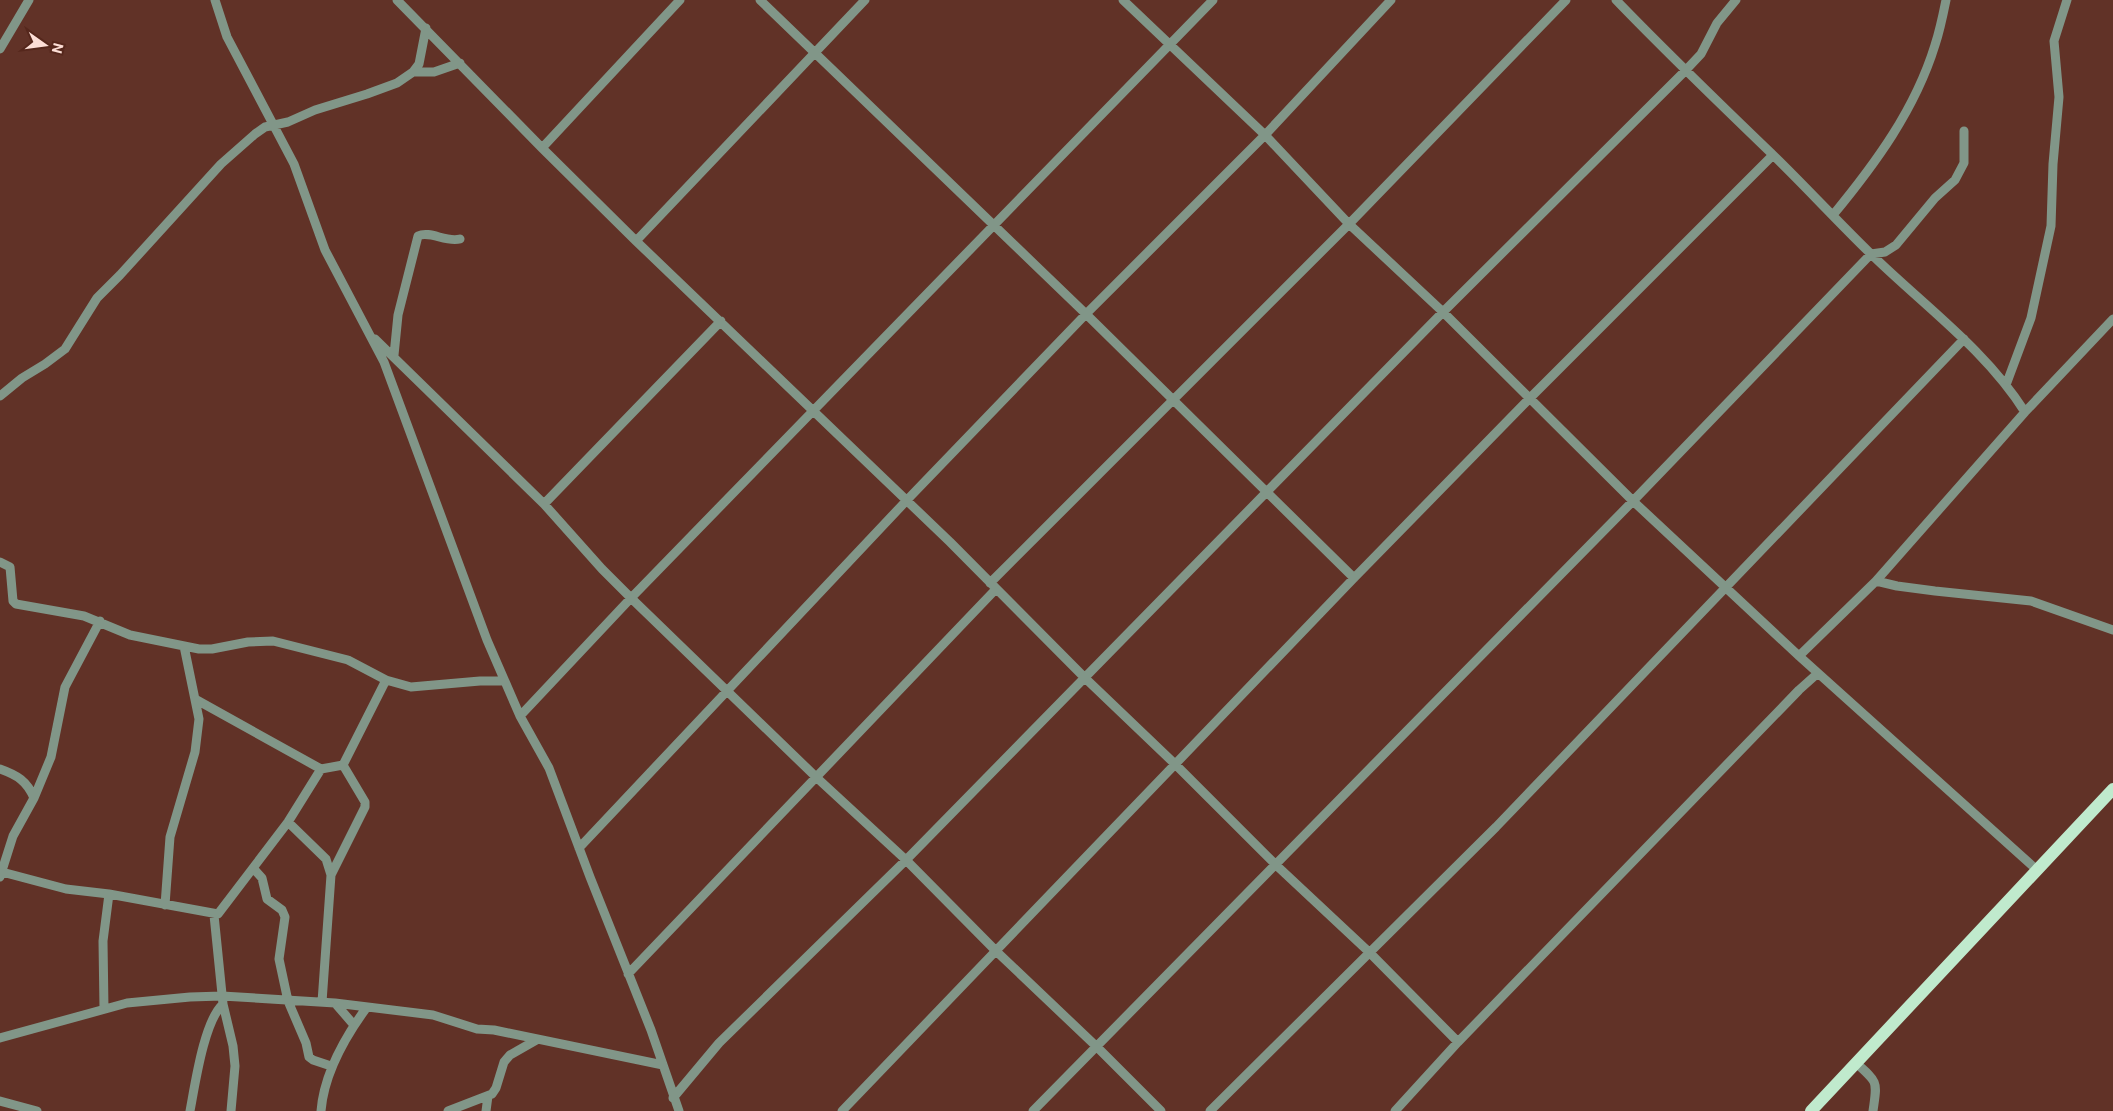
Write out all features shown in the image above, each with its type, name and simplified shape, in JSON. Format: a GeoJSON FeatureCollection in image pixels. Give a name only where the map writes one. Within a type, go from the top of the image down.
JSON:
{"type":"FeatureCollection","features":[{"type":"Feature","properties":{"kind":"main road"},"geometry":{"type":"LineString","coordinates":[[1812,1111],[2113,789]]}},
{"type":"Feature","properties":{"kind":"street"},"geometry":{"type":"LineString","coordinates":[[0,49],[3,38],[29,0]]}},
{"type":"Feature","properties":{"kind":"street"},"geometry":{"type":"LineString","coordinates":[[215,0],[227,38],[294,164],[325,250],[372,336],[384,362],[452,549],[504,681],[520,716],[549,768],[651,1030],[679,1111]]}},
{"type":"Feature","properties":{"kind":"street"},"geometry":{"type":"LineString","coordinates":[[397,0],[636,241],[907,500],[1085,678],[1276,865],[1369,952],[1458,1042]]}},
{"type":"Feature","properties":{"kind":"street"},"geometry":{"type":"LineString","coordinates":[[542,148],[680,0]]}},
{"type":"Feature","properties":{"kind":"street"},"geometry":{"type":"LineString","coordinates":[[760,0],[1086,314],[1354,578]]}},
{"type":"Feature","properties":{"kind":"street"},"geometry":{"type":"LineString","coordinates":[[636,241],[865,0]]}},
{"type":"Feature","properties":{"kind":"street"},"geometry":{"type":"LineString","coordinates":[[1123,0],[1168,45],[1265,135],[1349,224],[1443,312],[1633,501],[1799,656],[2037,870]]}},
{"type":"Feature","properties":{"kind":"street"},"geometry":{"type":"LineString","coordinates":[[520,716],[631,598],[1213,0]]}},
{"type":"Feature","properties":{"kind":"street"},"geometry":{"type":"LineString","coordinates":[[579,848],[907,500],[1086,314],[1265,135],[1391,0]]}},
{"type":"Feature","properties":{"kind":"street"},"geometry":{"type":"LineString","coordinates":[[628,974],[816,777],[993,586],[1172,400],[1349,224],[1566,0]]}},
{"type":"Feature","properties":{"kind":"street"},"geometry":{"type":"LineString","coordinates":[[1616,0],[1685,71],[1773,155],[1871,254],[1964,338],[2006,386],[2025,412]]}},
{"type":"Feature","properties":{"kind":"street"},"geometry":{"type":"LineString","coordinates":[[674,1098],[719,1043],[906,860],[1443,312],[1685,71],[1701,54],[1717,23],[1736,0]]}},
{"type":"Feature","properties":{"kind":"street"},"geometry":{"type":"LineString","coordinates":[[1833,216],[1872,167],[1905,115],[1935,46],[1946,0]]}},
{"type":"Feature","properties":{"kind":"street"},"geometry":{"type":"LineString","coordinates":[[2006,386],[2031,318],[2051,226],[2053,164],[2059,97],[2054,41],[2067,0]]}},
{"type":"Feature","properties":{"kind":"street"},"geometry":{"type":"LineString","coordinates":[[0,396],[22,378],[46,364],[65,349],[97,298],[221,164],[260,130],[388,87],[413,72],[421,58],[426,28]]}},
{"type":"Feature","properties":{"kind":"street"},"geometry":{"type":"LineString","coordinates":[[413,72],[434,72],[460,64]]}},
{"type":"Feature","properties":{"kind":"street"},"geometry":{"type":"LineString","coordinates":[[1033,1111],[1633,501],[1871,254],[1885,252],[1896,244],[1935,198],[1955,180],[1964,163],[1964,131]]}},
{"type":"Feature","properties":{"kind":"street"},"geometry":{"type":"LineString","coordinates":[[842,1111],[1354,578],[1773,155]]}},
{"type":"Feature","properties":{"kind":"street"},"geometry":{"type":"LineString","coordinates":[[394,355],[398,315],[418,236],[423,234],[449,240],[460,239]]}},
{"type":"Feature","properties":{"kind":"street"},"geometry":{"type":"LineString","coordinates":[[1799,656],[1876,581],[2025,412],[2113,320]]}},
{"type":"Feature","properties":{"kind":"street"},"geometry":{"type":"LineString","coordinates":[[544,504],[721,321]]}},
{"type":"Feature","properties":{"kind":"street"},"geometry":{"type":"LineString","coordinates":[[372,336],[394,355],[544,504],[602,569],[631,598],[816,777],[906,860],[996,951],[1161,1111]]}},
{"type":"Feature","properties":{"kind":"street"},"geometry":{"type":"LineString","coordinates":[[1210,1111],[1496,827],[1726,589],[1964,338]]}},
{"type":"Feature","properties":{"kind":"street"},"geometry":{"type":"LineString","coordinates":[[0,562],[10,567],[13,601],[16,604],[65,612],[100,621],[130,634],[184,646],[212,649],[248,642],[273,641],[348,660],[386,680],[414,687],[480,681],[504,681]]}},
{"type":"Feature","properties":{"kind":"street"},"geometry":{"type":"LineString","coordinates":[[1876,581],[1935,591],[2031,601],[2113,630]]}},
{"type":"Feature","properties":{"kind":"street"},"geometry":{"type":"LineString","coordinates":[[100,621],[65,687],[55,742],[34,798],[13,836],[1,874],[66,890],[109,894],[214,915],[221,912],[288,822],[321,769]]}},
{"type":"Feature","properties":{"kind":"street"},"geometry":{"type":"LineString","coordinates":[[165,905],[170,837],[195,752],[198,734],[199,711],[184,646]]}},
{"type":"Feature","properties":{"kind":"street"},"geometry":{"type":"LineString","coordinates":[[1395,1111],[1458,1042],[1799,690],[1818,673]]}},
{"type":"Feature","properties":{"kind":"street"},"geometry":{"type":"LineString","coordinates":[[343,765],[386,680]]}},
{"type":"Feature","properties":{"kind":"street"},"geometry":{"type":"LineString","coordinates":[[195,699],[321,769],[343,765]]}},
{"type":"Feature","properties":{"kind":"street"},"geometry":{"type":"LineString","coordinates":[[330,875],[365,807],[343,765]]}},
{"type":"Feature","properties":{"kind":"street"},"geometry":{"type":"LineString","coordinates":[[0,769],[21,778],[30,788],[34,798]]}},
{"type":"Feature","properties":{"kind":"street"},"geometry":{"type":"LineString","coordinates":[[288,822],[326,859],[330,875],[322,1002]]}},
{"type":"Feature","properties":{"kind":"street"},"geometry":{"type":"LineString","coordinates":[[254,868],[262,878],[267,900],[282,910],[285,916],[279,959],[288,1001],[306,1043],[309,1056],[313,1060],[331,1066]]}},
{"type":"Feature","properties":{"kind":"street"},"geometry":{"type":"LineString","coordinates":[[104,1009],[103,940],[109,894]]}},
{"type":"Feature","properties":{"kind":"street"},"geometry":{"type":"LineString","coordinates":[[214,915],[222,1000],[234,1046],[235,1066],[231,1111]]}},
{"type":"Feature","properties":{"kind":"street"},"geometry":{"type":"LineString","coordinates":[[0,1038],[135,1001],[168,998],[322,1002],[433,1015],[477,1029],[663,1065]]}},
{"type":"Feature","properties":{"kind":"street"},"geometry":{"type":"LineString","coordinates":[[190,1111],[209,1026],[222,1000]]}},
{"type":"Feature","properties":{"kind":"street"},"geometry":{"type":"LineString","coordinates":[[335,1003],[354,1025]]}},
{"type":"Feature","properties":{"kind":"street"},"geometry":{"type":"LineString","coordinates":[[321,1111],[331,1066],[354,1025],[367,1007]]}},
{"type":"Feature","properties":{"kind":"street"},"geometry":{"type":"LineString","coordinates":[[448,1111],[492,1094],[496,1088],[504,1062],[510,1056],[538,1040]]}},
{"type":"Feature","properties":{"kind":"street"},"geometry":{"type":"LineString","coordinates":[[1856,1063],[1873,1078],[1876,1084],[1873,1111]]}},
{"type":"Feature","properties":{"kind":"street"},"geometry":{"type":"LineString","coordinates":[[486,1111],[488,1096]]}},
{"type":"Feature","properties":{"kind":"street"},"geometry":{"type":"LineString","coordinates":[[0,1101],[37,1111]]}}]}
